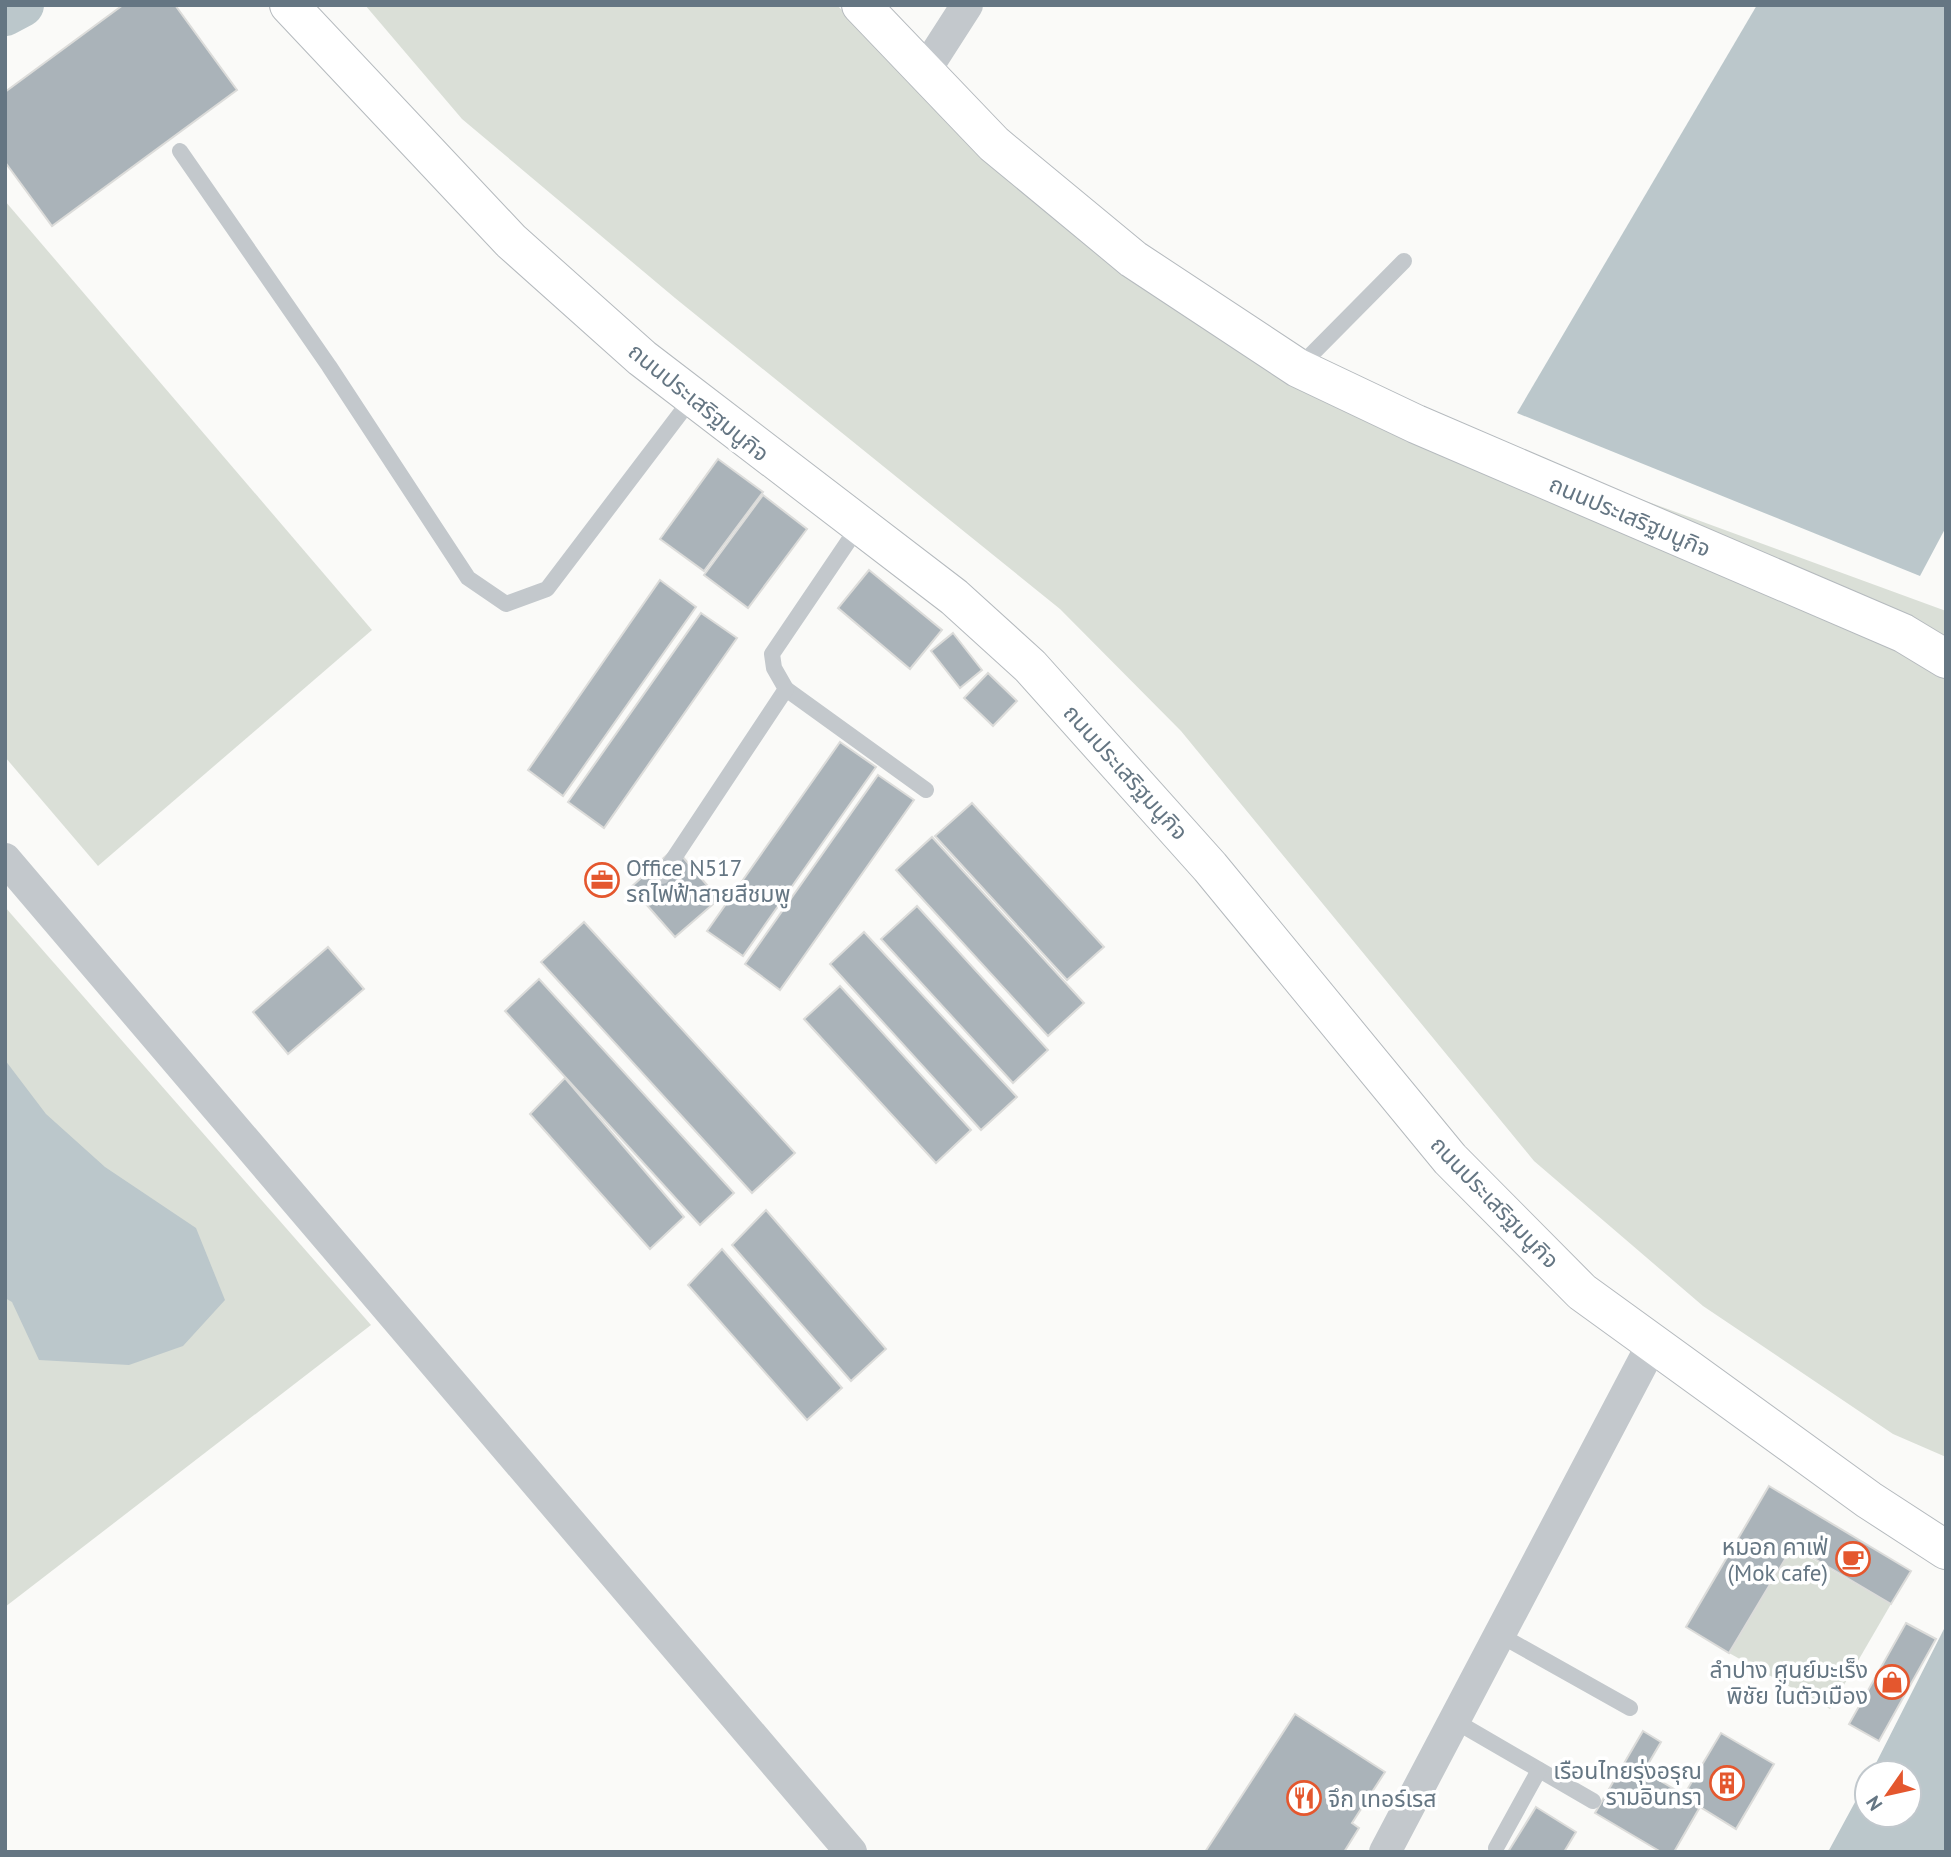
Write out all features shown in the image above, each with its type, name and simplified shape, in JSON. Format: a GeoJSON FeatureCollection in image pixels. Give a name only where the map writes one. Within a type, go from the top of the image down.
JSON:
{"type":"FeatureCollection","features":[{"type":"Feature","properties":{"kind":"main road","name":"ถนนประเสริฐมนูกิจ"},"geometry":{"type":"LineString","coordinates":[[289,5],[511,241],[692,398],[954,597],[1030,666],[1210,867],[1450,1159],[1582,1292],[1652,1345],[1942,1549]]}},
{"type":"Feature","properties":{"kind":"main road","name":"ถนนประเสริฐมนูกิจ"},"geometry":{"type":"LineString","coordinates":[[861,5],[994,144],[1133,259],[1298,368],[1416,424],[1903,634],[1946,659]]}},
{"type":"Feature","properties":{"kind":"street"},"geometry":{"type":"LineString","coordinates":[[924,72],[967,5]]}},
{"type":"Feature","properties":{"kind":"street"},"geometry":{"type":"LineString","coordinates":[[5,859],[851,1852]]}},
{"type":"Feature","properties":{"kind":"street"},"geometry":{"type":"LineString","coordinates":[[1385,1852],[1652,1345]]}},
{"type":"Feature","properties":{"kind":"lane"},"geometry":{"type":"LineString","coordinates":[[180,151],[329,366],[468,578],[506,604],[547,589],[692,398]]}},
{"type":"Feature","properties":{"kind":"lane"},"geometry":{"type":"LineString","coordinates":[[1298,368],[1404,261]]}},
{"type":"Feature","properties":{"kind":"lane"},"geometry":{"type":"LineString","coordinates":[[860,524],[772,654],[775,668],[786,690],[926,790]]}},
{"type":"Feature","properties":{"kind":"lane"},"geometry":{"type":"LineString","coordinates":[[662,876],[786,690]]}},
{"type":"Feature","properties":{"kind":"lane"},"geometry":{"type":"LineString","coordinates":[[1500,1635],[1630,1708]]}},
{"type":"Feature","properties":{"kind":"lane"},"geometry":{"type":"LineString","coordinates":[[1455,1721],[1593,1801]]}},
{"type":"Feature","properties":{"kind":"lane"},"geometry":{"type":"LineString","coordinates":[[1496,1848],[1539,1770]]}},
{"type":"Feature","properties":{"kind":"shaded area"},"geometry":{"type":"Polygon","coordinates":[[[365,5],[837,5],[890,62],[1250,356],[1946,611],[1946,1457],[1893,1434],[1703,1306],[1534,1161],[1181,731],[1060,609],[675,298],[462,119],[365,5]]]}},
{"type":"Feature","properties":{"kind":"shaded area"},"geometry":{"type":"Polygon","coordinates":[[[1757,5],[1946,5],[1946,527],[1920,576],[1517,413],[1757,5]]]}},
{"type":"Feature","properties":{"kind":"shaded area"},"geometry":{"type":"Polygon","coordinates":[[[5,201],[372,630],[98,866],[5,757],[5,201]]]}},
{"type":"Feature","properties":{"kind":"shaded area"},"geometry":{"type":"Polygon","coordinates":[[[5,907],[371,1325],[5,1607],[5,907]]]}},
{"type":"Feature","properties":{"kind":"shaded area"},"geometry":{"type":"Polygon","coordinates":[[[5,1060],[46,1114],[105,1167],[196,1228],[225,1300],[183,1346],[129,1365],[39,1360],[12,1302],[5,1298],[5,1060]]]}},
{"type":"Feature","properties":{"kind":"shaded area"},"geometry":{"type":"Polygon","coordinates":[[[1792,1547],[1891,1604],[1830,1709],[1729,1653],[1792,1547]]]}},
{"type":"Feature","properties":{"kind":"shaded area"},"geometry":{"type":"Polygon","coordinates":[[[1946,1625],[1946,1852],[1828,1852],[1853,1806],[1853,1829],[1923,1829],[1923,1759],[1878,1759],[1946,1625]]]}},
{"type":"Feature","properties":{"kind":"building"},"geometry":{"type":"Polygon","coordinates":[[[123,5],[175,5],[237,90],[52,226],[5,162],[5,92],[123,5]]]}},
{"type":"Feature","properties":{"kind":"building"},"geometry":{"type":"Polygon","coordinates":[[[718,459],[763,492],[704,571],[660,539],[718,459]]]}},
{"type":"Feature","properties":{"kind":"building"},"geometry":{"type":"Polygon","coordinates":[[[763,495],[807,529],[748,608],[704,575],[763,495]]]}},
{"type":"Feature","properties":{"kind":"building"},"geometry":{"type":"Polygon","coordinates":[[[869,570],[942,630],[910,669],[838,608],[869,570]]]}},
{"type":"Feature","properties":{"kind":"building"},"geometry":{"type":"Polygon","coordinates":[[[660,580],[696,607],[563,796],[528,770],[660,580]]]}},
{"type":"Feature","properties":{"kind":"building"},"geometry":{"type":"Polygon","coordinates":[[[701,613],[737,638],[604,828],[568,802],[701,613]]]}},
{"type":"Feature","properties":{"kind":"building"},"geometry":{"type":"Polygon","coordinates":[[[953,633],[982,670],[960,688],[931,651],[953,633]]]}},
{"type":"Feature","properties":{"kind":"building"},"geometry":{"type":"Polygon","coordinates":[[[988,673],[1017,701],[993,726],[964,698],[988,673]]]}},
{"type":"Feature","properties":{"kind":"building"},"geometry":{"type":"Polygon","coordinates":[[[840,742],[876,767],[743,956],[707,931],[840,742]]]}},
{"type":"Feature","properties":{"kind":"building"},"geometry":{"type":"Polygon","coordinates":[[[878,775],[914,800],[780,990],[745,964],[878,775]]]}},
{"type":"Feature","properties":{"kind":"building"},"geometry":{"type":"Polygon","coordinates":[[[972,803],[1104,947],[1067,980],[935,836],[972,803]]]}},
{"type":"Feature","properties":{"kind":"building"},"geometry":{"type":"Polygon","coordinates":[[[932,837],[1084,1003],[1048,1036],[896,870],[932,837]]]}},
{"type":"Feature","properties":{"kind":"building"},"geometry":{"type":"Polygon","coordinates":[[[675,848],[719,899],[675,937],[631,887],[675,848]]]}},
{"type":"Feature","properties":{"kind":"building"},"geometry":{"type":"Polygon","coordinates":[[[917,906],[1048,1050],[1013,1083],[881,939],[917,906]]]}},
{"type":"Feature","properties":{"kind":"building"},"geometry":{"type":"Polygon","coordinates":[[[584,922],[795,1153],[752,1193],[541,962],[584,922]]]}},
{"type":"Feature","properties":{"kind":"building"},"geometry":{"type":"Polygon","coordinates":[[[864,932],[1017,1097],[981,1130],[830,964],[864,932]]]}},
{"type":"Feature","properties":{"kind":"building"},"geometry":{"type":"Polygon","coordinates":[[[328,947],[364,989],[288,1054],[253,1012],[328,947]]]}},
{"type":"Feature","properties":{"kind":"building"},"geometry":{"type":"Polygon","coordinates":[[[539,979],[734,1193],[700,1225],[505,1011],[539,979]]]}},
{"type":"Feature","properties":{"kind":"building"},"geometry":{"type":"Polygon","coordinates":[[[840,986],[971,1130],[936,1163],[804,1019],[840,986]]]}},
{"type":"Feature","properties":{"kind":"building"},"geometry":{"type":"Polygon","coordinates":[[[565,1078],[684,1217],[650,1249],[530,1114],[565,1078]]]}},
{"type":"Feature","properties":{"kind":"building"},"geometry":{"type":"Polygon","coordinates":[[[766,1210],[886,1349],[851,1381],[732,1245],[766,1210]]]}},
{"type":"Feature","properties":{"kind":"building"},"geometry":{"type":"Polygon","coordinates":[[[722,1249],[842,1388],[807,1420],[688,1285],[722,1249]]]}},
{"type":"Feature","properties":{"kind":"building","name":"หมอก คาเฟ่ (Mok cafe)"},"geometry":{"type":"Polygon","coordinates":[[[1769,1486],[1911,1571],[1891,1604],[1793,1546],[1729,1653],[1686,1627],[1769,1486]]]}},
{"type":"Feature","properties":{"kind":"building","name":"ลำปาง ศูนย์มะเร็ง พิชัย ในตัวเมือง"},"geometry":{"type":"Polygon","coordinates":[[[1906,1623],[1936,1639],[1879,1741],[1849,1724],[1906,1623]]]}},
{"type":"Feature","properties":{"kind":"building","name":"จึก เทอร์เรส"},"geometry":{"type":"Polygon","coordinates":[[[1295,1714],[1385,1772],[1352,1823],[1359,1828],[1344,1852],[1205,1852],[1295,1714]]]}},
{"type":"Feature","properties":{"kind":"building","name":"เรือนไทยรุ่งอรุณ รามอินทรา"},"geometry":{"type":"Polygon","coordinates":[[[1643,1731],[1661,1742],[1644,1771],[1684,1795],[1721,1733],[1774,1764],[1736,1829],[1700,1807],[1674,1852],[1661,1852],[1595,1813],[1643,1731]]]}},
{"type":"Feature","properties":{"kind":"building"},"geometry":{"type":"Polygon","coordinates":[[[1536,1807],[1576,1832],[1564,1852],[1508,1852],[1536,1807]]]}},
{"type":"Feature","properties":{"kind":"waterway"},"geometry":{"type":"LineString","coordinates":[[5,14],[22,5]]}},
{"type":"Feature","properties":{"kind":"place","name":"Office N517 รถไฟฟ้าสายสีชมพู"},"geometry":{"type":"Point","coordinates":[602,880]}},
{"type":"Feature","properties":{"kind":"place","name":"หมอก คาเฟ่ (Mok cafe)"},"geometry":{"type":"Point","coordinates":[1853,1559]}},
{"type":"Feature","properties":{"kind":"place","name":"ลำปาง ศูนย์มะเร็ง พิชัย ในตัวเมือง"},"geometry":{"type":"Point","coordinates":[1892,1682]}},
{"type":"Feature","properties":{"kind":"place","name":"เรือนไทยรุ่งอรุณ รามอินทรา"},"geometry":{"type":"Point","coordinates":[1727,1783]}},
{"type":"Feature","properties":{"kind":"place","name":"จึก เทอร์เรส"},"geometry":{"type":"Point","coordinates":[1304,1798]}}]}
